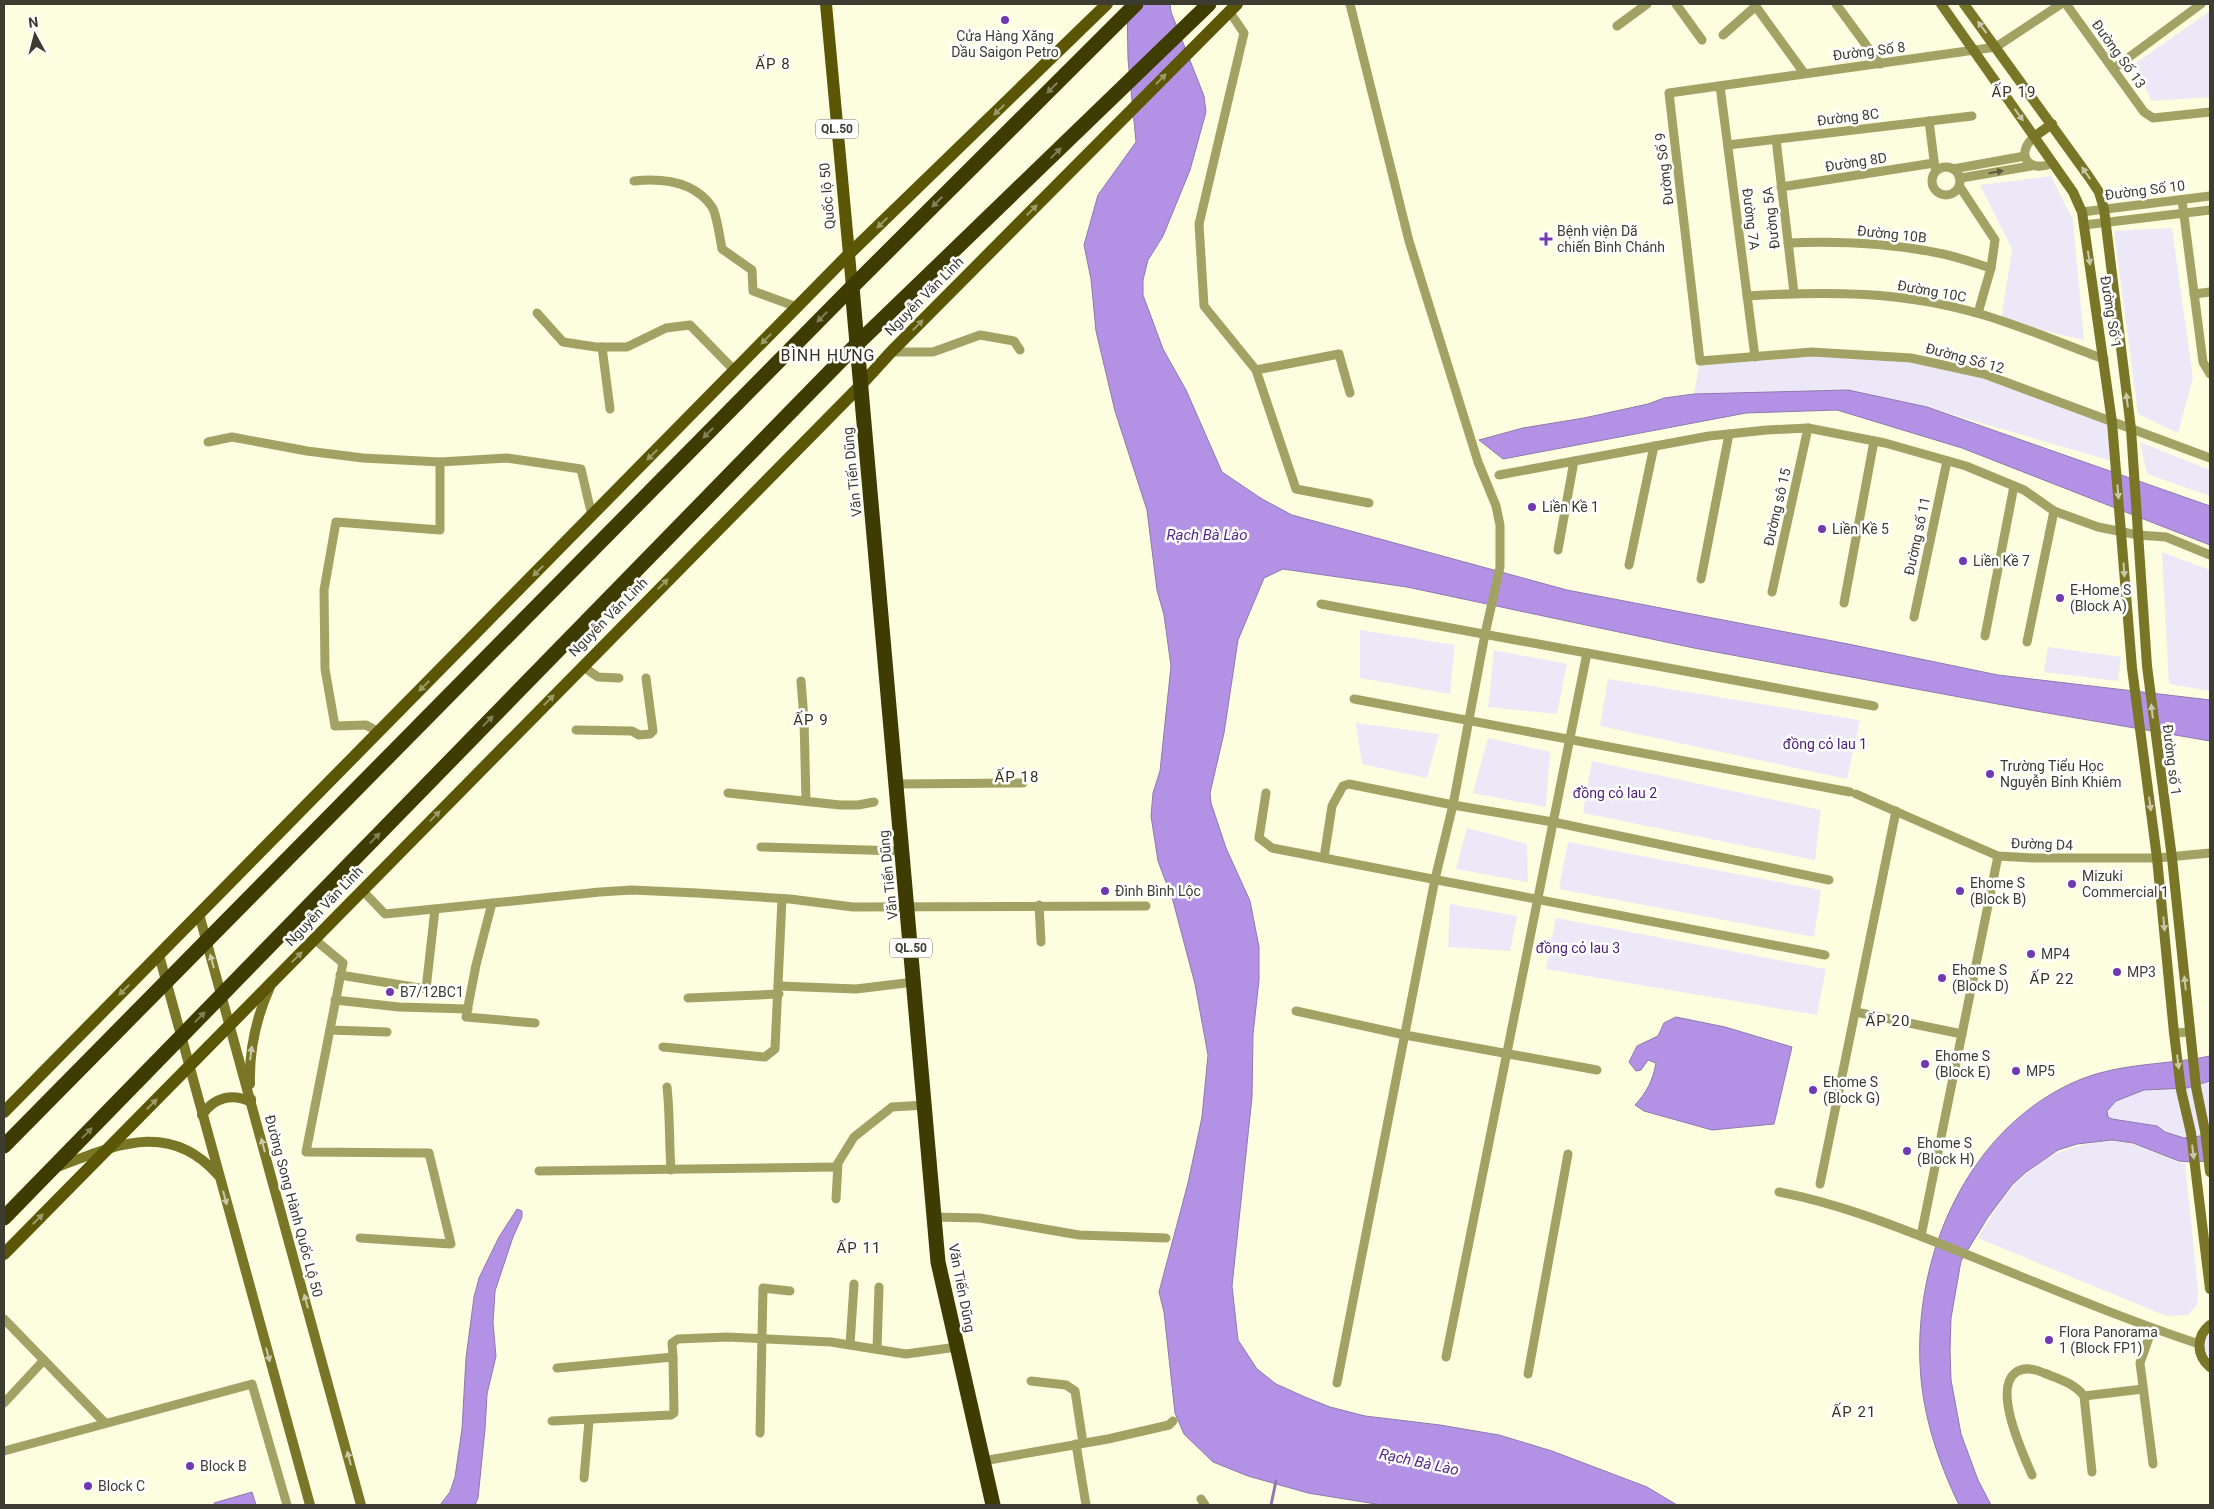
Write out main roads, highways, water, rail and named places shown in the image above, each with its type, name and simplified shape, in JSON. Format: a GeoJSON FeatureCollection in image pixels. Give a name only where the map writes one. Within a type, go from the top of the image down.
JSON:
{"type":"FeatureCollection","features":[{"type":"Feature","properties":{"kind":"highway"},"geometry":{"type":"LineString","coordinates":[[4,1146],[852,287],[1136,4]]}},
{"type":"Feature","properties":{"kind":"highway","name":"Nguyễn Văn Linh"},"geometry":{"type":"LineString","coordinates":[[4,1218],[857,344],[1112,100],[1209,4]]}},
{"type":"Feature","properties":{"kind":"highway","name":"Quốc lộ 50"},"geometry":{"type":"LineString","coordinates":[[852,287],[860,386]]}},
{"type":"Feature","properties":{"kind":"highway","name":"Văn Tiến Dũng"},"geometry":{"type":"LineString","coordinates":[[860,386],[901,851],[908,908],[938,1262],[994,1505]]}},
{"type":"Feature","properties":{"kind":"main road","name":"Quốc lộ 50"},"geometry":{"type":"LineString","coordinates":[[826,4],[852,287]]}},
{"type":"Feature","properties":{"kind":"main road"},"geometry":{"type":"LineString","coordinates":[[4,1112],[849,254],[1107,4]]}},
{"type":"Feature","properties":{"kind":"main road","name":"Nguyễn Văn Linh"},"geometry":{"type":"LineString","coordinates":[[4,1254],[860,386],[891,352],[1203,36],[1233,8]]}},
{"type":"Feature","properties":{"kind":"main road"},"geometry":{"type":"LineString","coordinates":[[1061,50],[1076,63]]}},
{"type":"Feature","properties":{"kind":"water","name":"Rạch Bà Lào"},"geometry":{"type":"Polygon","coordinates":[[[1127,4],[1170,4],[1171,12],[1204,96],[1206,112],[1190,170],[1163,236],[1148,260],[1143,280],[1143,295],[1163,349],[1186,390],[1222,472],[1262,499],[1292,515],[1567,590],[1998,675],[2210,700],[2210,741],[1694,648],[1407,587],[1283,569],[1264,578],[1238,640],[1224,733],[1210,793],[1211,803],[1226,848],[1250,901],[1259,947],[1259,980],[1253,1034],[1252,1097],[1232,1286],[1238,1340],[1257,1369],[1276,1384],[1330,1407],[1365,1416],[1440,1425],[1499,1435],[1552,1451],[1647,1487],[1677,1505],[1382,1505],[1308,1493],[1248,1476],[1213,1462],[1184,1434],[1175,1413],[1164,1312],[1159,1292],[1188,1183],[1202,1117],[1208,1055],[1195,984],[1173,901],[1158,861],[1151,816],[1153,793],[1160,771],[1171,666],[1164,615],[1157,590],[1147,510],[1115,411],[1096,331],[1091,279],[1084,245],[1098,195],[1136,142],[1128,59],[1127,4]]]}},
{"type":"Feature","properties":{"kind":"water"},"geometry":{"type":"Polygon","coordinates":[[[1848,390],[1927,407],[2210,506],[2210,545],[1962,448],[1837,410],[1746,413],[1503,459],[1479,440],[1523,428],[1584,418],[1648,404],[1664,398],[1694,394],[1848,390]]]}},
{"type":"Feature","properties":{"kind":"water"},"geometry":{"type":"Polygon","coordinates":[[[1676,1017],[1725,1027],[1792,1047],[1774,1124],[1712,1130],[1644,1111],[1635,1105],[1649,1086],[1656,1063],[1648,1060],[1641,1070],[1636,1071],[1629,1062],[1637,1046],[1658,1036],[1664,1023],[1676,1017]]]}},
{"type":"Feature","properties":{"kind":"water"},"geometry":{"type":"Polygon","coordinates":[[[2210,1056],[2210,1081],[2187,1088],[2144,1090],[2116,1101],[2107,1111],[2108,1117],[2112,1119],[2157,1126],[2165,1132],[2184,1138],[2209,1135],[2210,1161],[2179,1161],[2133,1143],[2112,1140],[2077,1144],[2058,1150],[2026,1172],[2012,1185],[1988,1217],[1961,1261],[1951,1318],[1951,1380],[1961,1434],[1978,1480],[1991,1505],[1959,1505],[1932,1437],[1921,1383],[1920,1364],[1921,1322],[1927,1281],[1938,1240],[1954,1201],[1976,1165],[2002,1133],[2034,1106],[2070,1084],[2087,1077],[2122,1068],[2210,1056]]]}},
{"type":"Feature","properties":{"kind":"water"},"geometry":{"type":"Polygon","coordinates":[[[517,1209],[522,1211],[522,1217],[513,1237],[495,1291],[493,1323],[496,1356],[487,1394],[478,1498],[475,1505],[440,1505],[450,1492],[455,1477],[462,1429],[466,1358],[474,1297],[479,1278],[499,1237],[517,1209]]]}},
{"type":"Feature","properties":{"kind":"water"},"geometry":{"type":"Polygon","coordinates":[[[252,1492],[256,1505],[215,1505],[214,1503],[252,1492]]]}},
{"type":"Feature","properties":{"kind":"waterway"},"geometry":{"type":"LineString","coordinates":[[1271,1505],[1276,1481]]}},
{"type":"Feature","properties":{"kind":"place","name":"Cửa Hàng Xăng Dầu Saigon Petro"},"geometry":{"type":"Point","coordinates":[1005,20]}},
{"type":"Feature","properties":{"kind":"place","name":"Bệnh viện Dã chiến Bình Chánh"},"geometry":{"type":"Point","coordinates":[1546,239]}},
{"type":"Feature","properties":{"kind":"place","name":"Liền Kề 1"},"geometry":{"type":"Point","coordinates":[1532,507]}},
{"type":"Feature","properties":{"kind":"place","name":"Liền Kề 5"},"geometry":{"type":"Point","coordinates":[1822,529]}},
{"type":"Feature","properties":{"kind":"place","name":"Liền Kề 7"},"geometry":{"type":"Point","coordinates":[1963,561]}},
{"type":"Feature","properties":{"kind":"place","name":"E-Home S (Block A)"},"geometry":{"type":"Point","coordinates":[2060,598]}},
{"type":"Feature","properties":{"kind":"place","name":"Trường Tiểu Học Nguyễn Bỉnh Khiêm"},"geometry":{"type":"Point","coordinates":[1990,774]}},
{"type":"Feature","properties":{"kind":"place","name":"Mizuki Commercial 1"},"geometry":{"type":"Point","coordinates":[2072,884]}},
{"type":"Feature","properties":{"kind":"place","name":"Đình Bình Lộc"},"geometry":{"type":"Point","coordinates":[1105,891]}},
{"type":"Feature","properties":{"kind":"place","name":"Ehome S (Block B)"},"geometry":{"type":"Point","coordinates":[1960,891]}},
{"type":"Feature","properties":{"kind":"place","name":"MP4"},"geometry":{"type":"Point","coordinates":[2031,954]}},
{"type":"Feature","properties":{"kind":"place","name":"MP3"},"geometry":{"type":"Point","coordinates":[2117,972]}},
{"type":"Feature","properties":{"kind":"place","name":"Ehome S (Block D)"},"geometry":{"type":"Point","coordinates":[1942,978]}},
{"type":"Feature","properties":{"kind":"place","name":"B7/12BC1"},"geometry":{"type":"Point","coordinates":[390,992]}},
{"type":"Feature","properties":{"kind":"place","name":"Ehome S (Block E)"},"geometry":{"type":"Point","coordinates":[1925,1064]}},
{"type":"Feature","properties":{"kind":"place","name":"MP5"},"geometry":{"type":"Point","coordinates":[2016,1071]}},
{"type":"Feature","properties":{"kind":"place","name":"Ehome S (Block G)"},"geometry":{"type":"Point","coordinates":[1813,1090]}},
{"type":"Feature","properties":{"kind":"place","name":"Ehome S (Block H)"},"geometry":{"type":"Point","coordinates":[1907,1151]}},
{"type":"Feature","properties":{"kind":"place","name":"Flora Panorama 1 (Block FP1)"},"geometry":{"type":"Point","coordinates":[2049,1340]}},
{"type":"Feature","properties":{"kind":"place","name":"Block B"},"geometry":{"type":"Point","coordinates":[190,1466]}},
{"type":"Feature","properties":{"kind":"place","name":"Block C"},"geometry":{"type":"Point","coordinates":[88,1486]}},
{"type":"Feature","properties":{"kind":"district","name":"ẤP 8"},"geometry":{"type":"Point","coordinates":[773,64]}},
{"type":"Feature","properties":{"kind":"district","name":"ẤP 19"},"geometry":{"type":"Point","coordinates":[2014,92]}},
{"type":"Feature","properties":{"kind":"district","name":"BÌNH HƯNG"},"geometry":{"type":"Point","coordinates":[828,355]}},
{"type":"Feature","properties":{"kind":"district","name":"ẤP 9"},"geometry":{"type":"Point","coordinates":[811,720]}},
{"type":"Feature","properties":{"kind":"district","name":"ẤP 18"},"geometry":{"type":"Point","coordinates":[1017,777]}},
{"type":"Feature","properties":{"kind":"district","name":"ẤP 22"},"geometry":{"type":"Point","coordinates":[2052,979]}},
{"type":"Feature","properties":{"kind":"district","name":"ẤP 20"},"geometry":{"type":"Point","coordinates":[1888,1021]}},
{"type":"Feature","properties":{"kind":"district","name":"ẤP 11"},"geometry":{"type":"Point","coordinates":[859,1248]}},
{"type":"Feature","properties":{"kind":"district","name":"ẤP 21"},"geometry":{"type":"Point","coordinates":[1854,1412]}},
{"type":"Feature","properties":{"kind":"park label","name":"đồng cỏ lau 1"},"geometry":{"type":"Point","coordinates":[1825,744]}},
{"type":"Feature","properties":{"kind":"park label","name":"đồng cỏ lau 2"},"geometry":{"type":"Point","coordinates":[1615,793]}},
{"type":"Feature","properties":{"kind":"park label","name":"đồng cỏ lau 3"},"geometry":{"type":"Point","coordinates":[1578,948]}}]}
